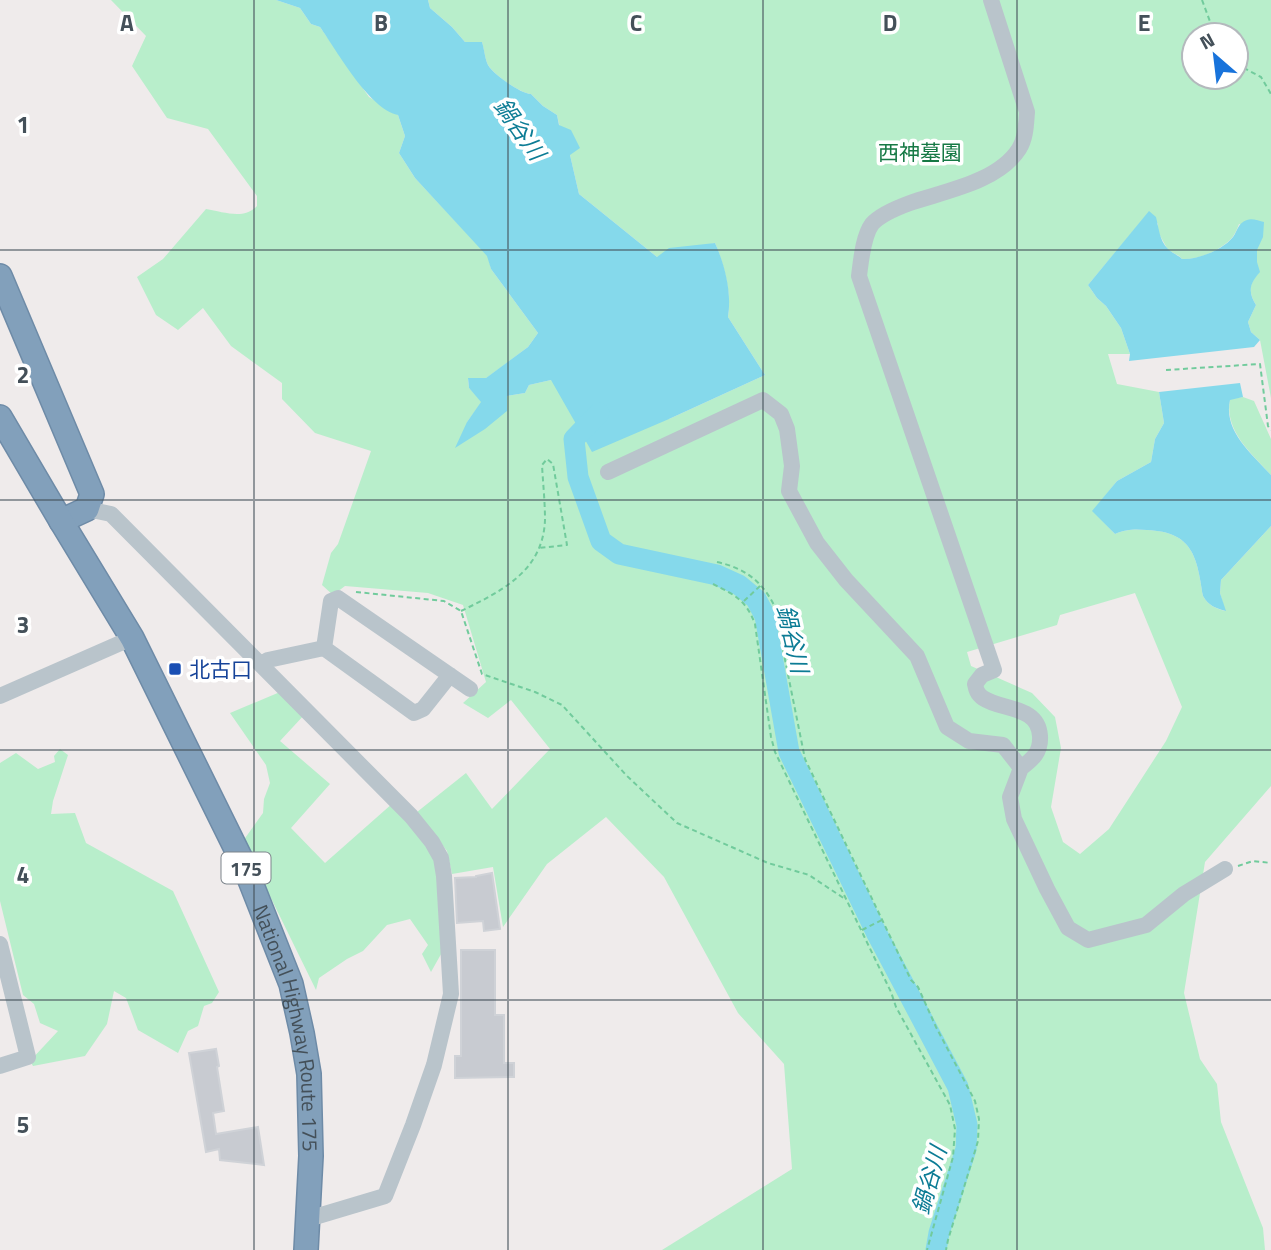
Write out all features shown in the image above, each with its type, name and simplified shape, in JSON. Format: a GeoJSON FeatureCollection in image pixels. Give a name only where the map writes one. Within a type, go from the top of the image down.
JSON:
{"type":"FeatureCollection","features":[{"type":"Feature","properties":{"kind":"highway"},"geometry":{"type":"LineString","coordinates":[[0,276],[92,494],[88,509],[61,521]]}},
{"type":"Feature","properties":{"kind":"highway","name":"National Highway Route 175"},"geometry":{"type":"LineString","coordinates":[[0,416],[132,638],[244,865],[291,984],[309,1074],[311,1156],[306,1250]]}},
{"type":"Feature","properties":{"kind":"street"},"geometry":{"type":"LineString","coordinates":[[991,0],[1027,112],[1026,131],[1019,149],[988,177],[895,209],[873,224],[862,248],[859,276],[995,670],[982,675],[975,684],[978,693],[984,699],[1023,711],[1035,720],[1040,732],[1040,747],[1034,758],[1021,768],[1010,797],[1014,819],[1068,928],[1088,940],[1146,925],[1184,894],[1225,869]]}},
{"type":"Feature","properties":{"kind":"street"},"geometry":{"type":"LineString","coordinates":[[608,472],[763,400],[781,414],[787,429],[792,466],[789,491],[817,543],[846,580],[917,656],[947,727],[970,741],[1003,746],[1021,768]]}},
{"type":"Feature","properties":{"kind":"street"},"geometry":{"type":"LineString","coordinates":[[88,509],[111,514],[411,816],[441,858],[451,994],[434,1065],[413,1125],[385,1196],[308,1219]]}},
{"type":"Feature","properties":{"kind":"street"},"geometry":{"type":"LineString","coordinates":[[324,648],[331,601],[338,598],[470,689]]}},
{"type":"Feature","properties":{"kind":"street"},"geometry":{"type":"LineString","coordinates":[[0,696],[132,638]]}},
{"type":"Feature","properties":{"kind":"street"},"geometry":{"type":"LineString","coordinates":[[261,664],[268,660],[324,648],[414,713],[423,709],[450,675]]}},
{"type":"Feature","properties":{"kind":"street"},"geometry":{"type":"LineString","coordinates":[[0,944],[28,1057],[0,1066]]}},
{"type":"Feature","properties":{"kind":"path"},"geometry":{"type":"LineString","coordinates":[[1202,0],[1210,21]]}},
{"type":"Feature","properties":{"kind":"path"},"geometry":{"type":"LineString","coordinates":[[1250,71],[1261,76],[1271,94]]}},
{"type":"Feature","properties":{"kind":"path"},"geometry":{"type":"LineString","coordinates":[[1166,370],[1261,364],[1268,426],[1271,430]]}},
{"type":"Feature","properties":{"kind":"path"},"geometry":{"type":"LineString","coordinates":[[461,611],[499,593],[520,576],[540,548],[545,522],[542,465],[547,459],[552,464],[567,545],[540,548]]}},
{"type":"Feature","properties":{"kind":"path"},"geometry":{"type":"LineString","coordinates":[[717,562],[747,573],[761,585],[774,605],[805,759],[911,980],[918,987],[975,1101],[979,1119],[978,1141],[946,1250]]}},
{"type":"Feature","properties":{"kind":"path"},"geometry":{"type":"LineString","coordinates":[[713,584],[734,594],[750,611],[755,624],[775,752],[896,1007],[950,1105],[955,1129],[953,1157],[928,1250]]}},
{"type":"Feature","properties":{"kind":"path"},"geometry":{"type":"LineString","coordinates":[[743,602],[761,585]]}},
{"type":"Feature","properties":{"kind":"path"},"geometry":{"type":"LineString","coordinates":[[338,598],[345,590],[444,601],[461,611],[482,674],[535,692],[562,705],[627,776],[677,823],[768,863],[808,875],[846,900]]}},
{"type":"Feature","properties":{"kind":"path"},"geometry":{"type":"LineString","coordinates":[[1225,869],[1253,861],[1271,863]]}},
{"type":"Feature","properties":{"kind":"path"},"geometry":{"type":"LineString","coordinates":[[861,930],[882,919]]}},
{"type":"Feature","properties":{"kind":"green space","name":"西神墓園"},"geometry":{"type":"Polygon","coordinates":[[[111,0],[276,0],[300,8],[311,24],[320,27],[369,97],[398,115],[405,136],[399,153],[415,178],[488,256],[491,269],[538,333],[528,347],[485,379],[468,379],[469,388],[482,402],[467,422],[507,396],[525,393],[529,385],[551,380],[669,419],[765,375],[728,317],[726,279],[715,243],[657,257],[579,194],[557,115],[531,94],[514,87],[496,74],[488,65],[482,42],[465,42],[430,8],[428,0],[1271,0],[1271,398],[1260,340],[1251,332],[1248,322],[1256,305],[1251,288],[1259,272],[1256,255],[1262,232],[1239,224],[1235,233],[1220,248],[1208,254],[1182,259],[1168,250],[1158,232],[1158,224],[1149,212],[1088,285],[1121,328],[1130,354],[1108,354],[1117,384],[1159,392],[1164,423],[1155,439],[1151,462],[1117,481],[1093,511],[1115,534],[1147,530],[1162,532],[1183,541],[1195,559],[1203,596],[1212,606],[1225,611],[1220,593],[1221,580],[1271,526],[1271,786],[1205,862],[1184,993],[1200,1059],[1217,1084],[1221,1122],[1263,1228],[1265,1250],[662,1250],[792,1169],[784,1064],[738,1013],[664,877],[606,817],[547,864],[503,927],[493,867],[452,874],[447,851],[417,812],[466,773],[492,809],[550,749],[511,700],[488,718],[463,703],[486,682],[463,605],[428,593],[345,586],[333,595],[322,585],[331,553],[338,544],[371,451],[315,433],[282,399],[282,383],[231,346],[203,308],[178,330],[156,315],[137,277],[163,259],[206,209],[233,214],[246,213],[257,206],[257,196],[208,129],[167,118],[132,66],[146,36],[111,0]],[[1135,593],[1060,615],[1057,625],[967,652],[971,666],[1032,693],[1055,717],[1061,748],[1051,807],[1063,842],[1080,854],[1109,829],[1166,741],[1182,707],[1135,593]]]}},
{"type":"Feature","properties":{"kind":"green space"},"geometry":{"type":"Polygon","coordinates":[[[1243,397],[1254,401],[1271,439],[1271,475],[1241,441],[1231,421],[1230,399],[1243,397]]]}},
{"type":"Feature","properties":{"kind":"green space"},"geometry":{"type":"Polygon","coordinates":[[[280,692],[305,714],[280,741],[330,784],[291,828],[325,863],[393,803],[437,859],[445,947],[431,972],[422,954],[428,945],[410,919],[387,925],[363,951],[319,978],[316,990],[243,841],[263,813],[264,799],[270,783],[266,765],[230,713],[280,692]]]}},
{"type":"Feature","properties":{"kind":"green space"},"geometry":{"type":"Polygon","coordinates":[[[60,749],[68,755],[51,814],[75,813],[86,843],[173,891],[219,992],[212,1003],[204,1006],[198,1026],[188,1031],[178,1053],[138,1030],[126,998],[114,991],[107,1024],[85,1056],[33,1066],[30,1061],[58,1031],[40,1023],[34,1004],[23,995],[0,901],[0,763],[16,753],[38,769],[55,762],[54,756],[60,749]]]}},
{"type":"Feature","properties":{"kind":"water"},"geometry":{"type":"Polygon","coordinates":[[[276,0],[428,0],[430,8],[465,42],[482,42],[488,65],[496,74],[514,87],[531,94],[557,115],[559,125],[571,130],[580,148],[570,155],[579,194],[657,257],[669,248],[715,243],[727,279],[728,317],[765,375],[592,452],[551,380],[529,385],[525,393],[507,396],[507,411],[455,448],[467,422],[481,402],[469,388],[468,378],[486,378],[528,347],[538,333],[491,269],[487,256],[415,178],[399,153],[405,136],[398,115],[376,102],[365,91],[320,27],[311,24],[300,8],[276,0]]]}},
{"type":"Feature","properties":{"kind":"water"},"geometry":{"type":"Polygon","coordinates":[[[1149,211],[1156,217],[1165,245],[1182,259],[1203,256],[1223,246],[1244,221],[1251,219],[1264,222],[1263,237],[1257,250],[1260,272],[1251,288],[1256,305],[1248,322],[1251,332],[1260,340],[1254,347],[1129,361],[1130,354],[1121,328],[1088,285],[1149,211]]]}},
{"type":"Feature","properties":{"kind":"water"},"geometry":{"type":"Polygon","coordinates":[[[1240,383],[1243,397],[1230,400],[1231,422],[1241,441],[1271,475],[1271,526],[1221,580],[1220,593],[1226,611],[1213,606],[1203,596],[1195,559],[1183,541],[1162,532],[1147,530],[1115,534],[1092,511],[1117,481],[1151,462],[1155,439],[1164,423],[1159,392],[1240,383]]]}},
{"type":"Feature","properties":{"kind":"building"},"geometry":{"type":"Polygon","coordinates":[[[492,873],[500,929],[484,931],[483,921],[457,923],[455,878],[492,873]]]}},
{"type":"Feature","properties":{"kind":"building"},"geometry":{"type":"Polygon","coordinates":[[[461,950],[495,950],[495,1015],[504,1015],[504,1063],[514,1063],[514,1077],[455,1078],[455,1056],[461,1056],[461,950]]]}},
{"type":"Feature","properties":{"kind":"building"},"geometry":{"type":"Polygon","coordinates":[[[216,1049],[224,1111],[213,1113],[216,1134],[258,1127],[264,1165],[220,1160],[219,1149],[206,1152],[189,1053],[216,1049]]]}},
{"type":"Feature","properties":{"kind":"waterway","name":"鍋谷川"},"geometry":{"type":"LineString","coordinates":[[599,413],[574,439],[578,477],[601,541],[619,554],[717,575],[739,585],[756,599],[765,616],[789,752],[876,932],[958,1087],[967,1125],[966,1149],[936,1250]]}},
{"type":"Feature","properties":{"kind":"place","name":"北古口"},"geometry":{"type":"Point","coordinates":[175,669]}}]}
